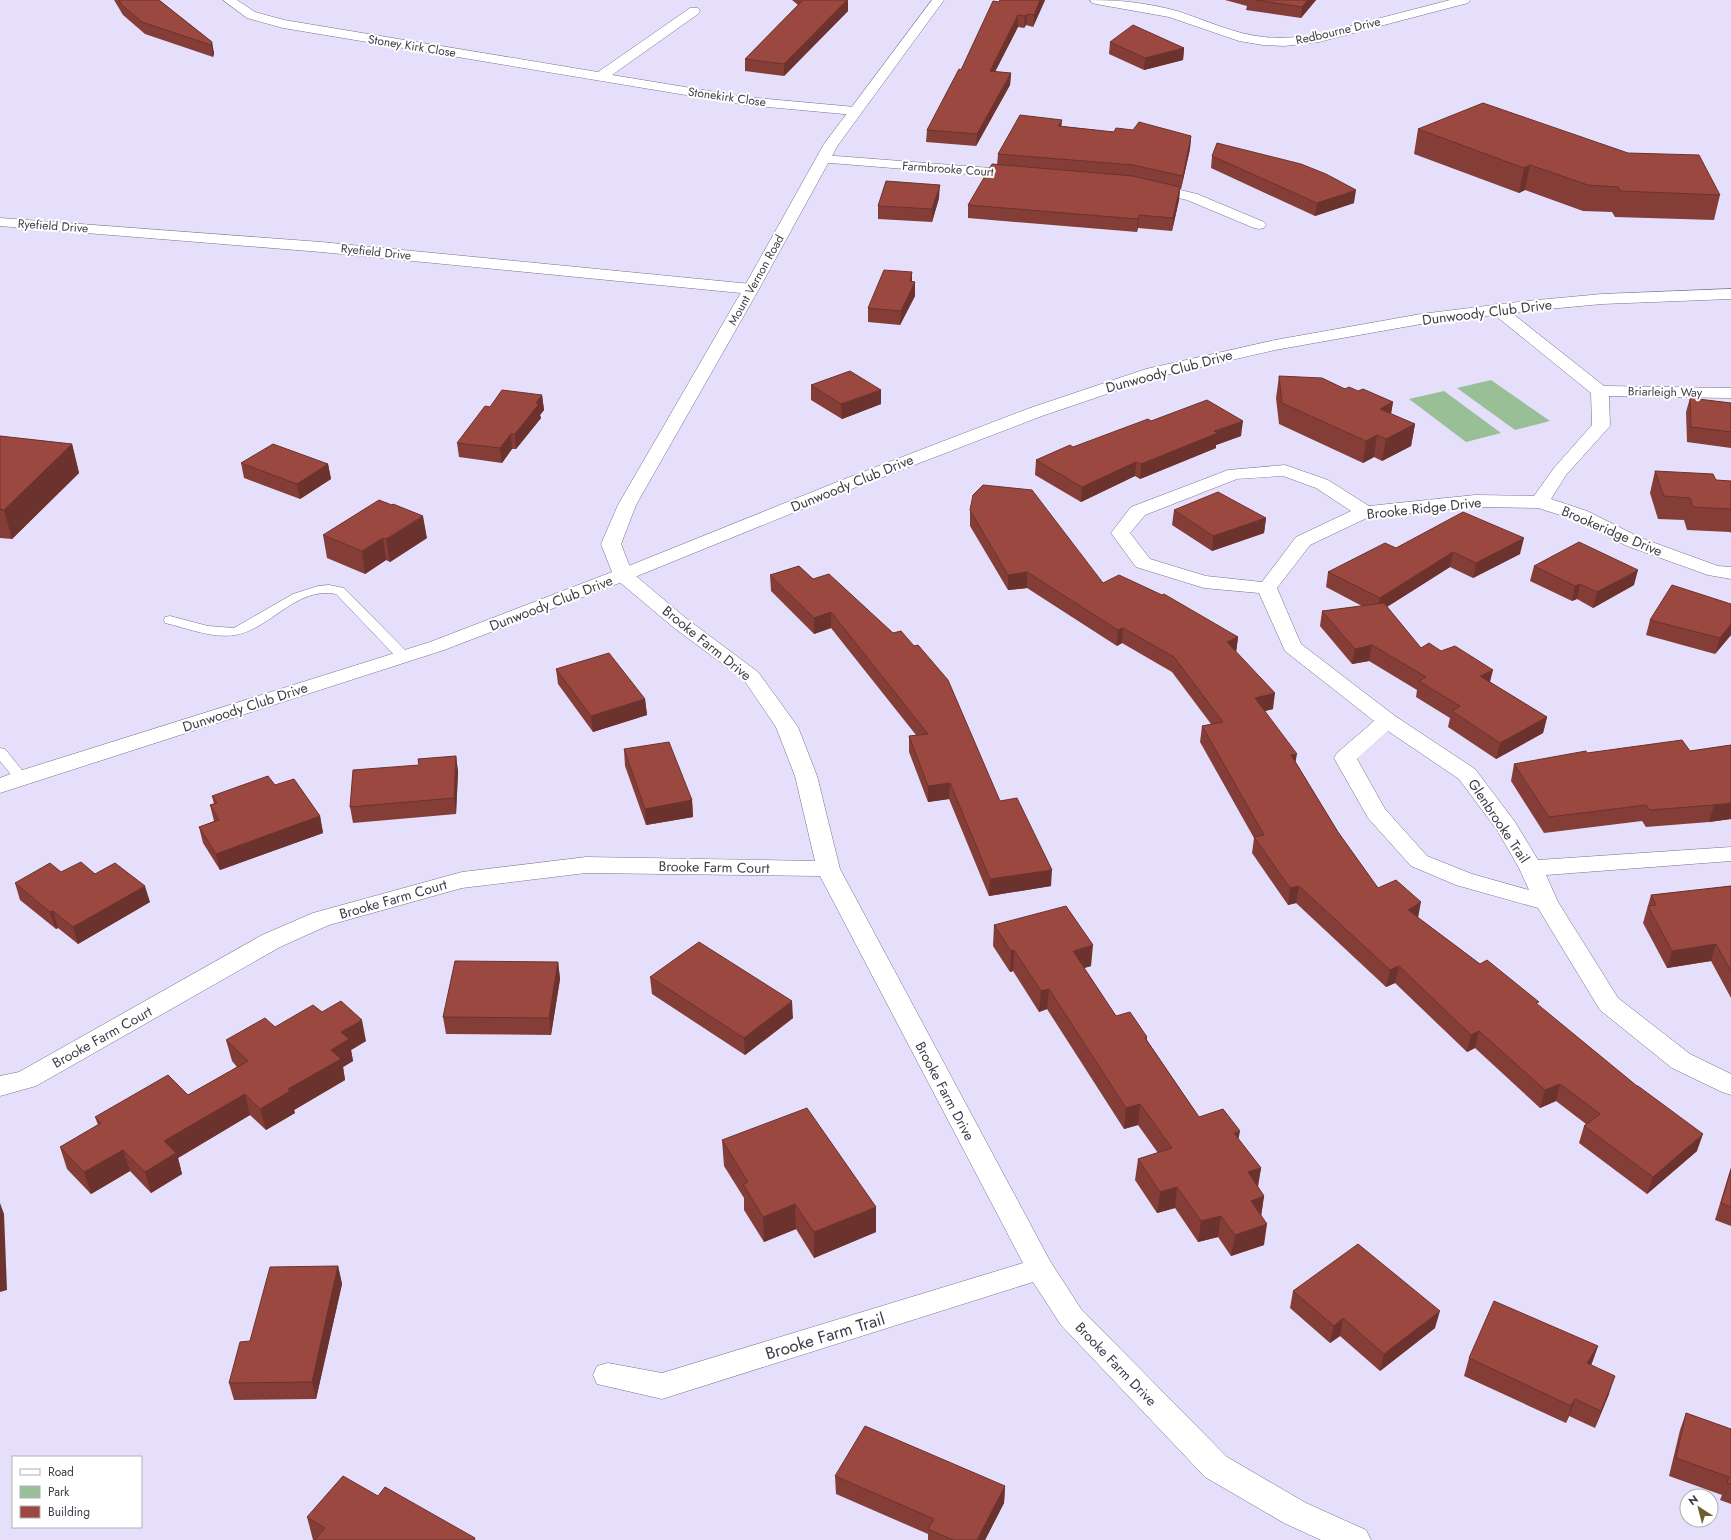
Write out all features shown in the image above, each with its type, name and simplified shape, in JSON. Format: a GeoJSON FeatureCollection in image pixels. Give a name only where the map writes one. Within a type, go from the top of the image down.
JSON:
{"type":"FeatureCollection","features":[{"type":"Feature","properties":{"kind":"street","name":"Stoney Kirk Close"},"geometry":{"type":"LineString","coordinates":[[229,0],[251,14],[283,24],[600,77]]}},
{"type":"Feature","properties":{"kind":"street","name":"Mount Vernon Road"},"geometry":{"type":"LineString","coordinates":[[623,575],[611,544],[627,505],[751,289],[831,144],[938,0]]}},
{"type":"Feature","properties":{"kind":"street","name":"Redbourne Drive"},"geometry":{"type":"LineString","coordinates":[[1096,0],[1153,9],[1173,14],[1239,37],[1263,41],[1284,42],[1319,38],[1464,0]]}},
{"type":"Feature","properties":{"kind":"street"},"geometry":{"type":"LineString","coordinates":[[600,77],[694,11]]}},
{"type":"Feature","properties":{"kind":"street","name":"Stonekirk Close"},"geometry":{"type":"LineString","coordinates":[[600,77],[746,101],[855,111]]}},
{"type":"Feature","properties":{"kind":"street","name":"Farmbrooke Court"},"geometry":{"type":"LineString","coordinates":[[823,159],[1030,175]]}},
{"type":"Feature","properties":{"kind":"street"},"geometry":{"type":"LineString","coordinates":[[1140,185],[1192,197],[1258,225]]}},
{"type":"Feature","properties":{"kind":"street","name":"Ryefield Drive"},"geometry":{"type":"LineString","coordinates":[[0,222],[321,247],[751,289]]}},
{"type":"Feature","properties":{"kind":"street","name":"Dunwoody Club Drive"},"geometry":{"type":"LineString","coordinates":[[0,786],[21,778],[437,646],[623,575],[855,481],[1036,412],[1152,373],[1283,343],[1380,325],[1497,309],[1610,299],[1731,294]]}},
{"type":"Feature","properties":{"kind":"street"},"geometry":{"type":"LineString","coordinates":[[1497,309],[1600,392],[1601,426],[1566,462],[1551,481],[1540,502]]}},
{"type":"Feature","properties":{"kind":"street","name":"Briarleigh Way"},"geometry":{"type":"LineString","coordinates":[[1600,392],[1731,393]]}},
{"type":"Feature","properties":{"kind":"street"},"geometry":{"type":"LineString","coordinates":[[1365,512],[1322,484],[1285,470],[1234,474],[1138,511],[1120,533],[1143,563],[1204,582],[1267,588],[1292,647],[1387,721],[1345,758],[1376,813],[1419,861],[1464,880],[1546,902],[1609,1004],[1681,1061],[1731,1085]]}},
{"type":"Feature","properties":{"kind":"street","name":"Brooke Ridge Drive"},"geometry":{"type":"LineString","coordinates":[[1267,588],[1303,541],[1365,512],[1475,501],[1540,502]]}},
{"type":"Feature","properties":{"kind":"street","name":"Brookeridge Drive"},"geometry":{"type":"LineString","coordinates":[[1540,502],[1580,515],[1634,542],[1715,571],[1731,573]]}},
{"type":"Feature","properties":{"kind":"street","name":"Brooke Farm Drive"},"geometry":{"type":"LineString","coordinates":[[623,575],[680,623],[751,676],[787,727],[806,776],[828,868],[1040,1270],[1071,1317],[1216,1467],[1295,1513],[1355,1540]]}},
{"type":"Feature","properties":{"kind":"street","name":"Glenbrooke Trail"},"geometry":{"type":"LineString","coordinates":[[1387,721],[1467,774],[1507,827],[1531,868],[1546,902]]}},
{"type":"Feature","properties":{"kind":"street","name":"Glenbrooke Trail"},"geometry":{"type":"LineString","coordinates":[[1531,868],[1731,854]]}},
{"type":"Feature","properties":{"kind":"street","name":"Brooke Farm Court"},"geometry":{"type":"LineString","coordinates":[[0,1086],[28,1079],[271,941],[321,919],[462,880],[586,865],[828,868]]}},
{"type":"Feature","properties":{"kind":"street","name":"Brooke Farm Trail"},"geometry":{"type":"LineString","coordinates":[[608,1375],[662,1386],[1040,1270]]}},
{"type":"Feature","properties":{"kind":"lane"},"geometry":{"type":"LineString","coordinates":[[170,620],[231,632],[241,630],[251,625],[296,596],[321,589],[332,588],[340,591],[404,657]]}},
{"type":"Feature","properties":{"kind":"lane"},"geometry":{"type":"LineString","coordinates":[[0,752],[21,778]]}},
{"type":"Feature","properties":{"kind":"green space"},"geometry":{"type":"Polygon","coordinates":[[[1491,380],[1550,421],[1515,430],[1457,388],[1491,380]]]}},
{"type":"Feature","properties":{"kind":"green space"},"geometry":{"type":"Polygon","coordinates":[[[1444,391],[1501,433],[1466,442],[1409,399],[1444,391]]]}},
{"type":"Feature","properties":{"kind":"building"},"geometry":{"type":"Polygon","coordinates":[[[119,0],[159,0],[212,42],[211,45],[142,22],[121,4],[119,0]]]}},
{"type":"Feature","properties":{"kind":"building"},"geometry":{"type":"Polygon","coordinates":[[[803,0],[847,0],[784,64],[745,59],[803,0]]]}},
{"type":"Feature","properties":{"kind":"building"},"geometry":{"type":"Polygon","coordinates":[[[1000,0],[1040,0],[1034,15],[1018,15],[990,71],[1011,73],[977,134],[927,130],[959,69],[961,70],[993,1],[999,2],[1000,0]]]}},
{"type":"Feature","properties":{"kind":"building"},"geometry":{"type":"Polygon","coordinates":[[[1256,0],[1308,0],[1302,7],[1256,0]]]}},
{"type":"Feature","properties":{"kind":"building"},"geometry":{"type":"Polygon","coordinates":[[[1133,25],[1184,48],[1145,58],[1110,42],[1133,25]]]}},
{"type":"Feature","properties":{"kind":"building"},"geometry":{"type":"Polygon","coordinates":[[[1483,103],[1628,153],[1699,155],[1720,195],[1620,191],[1618,187],[1588,185],[1530,165],[1524,168],[1418,129],[1483,103]]]}},
{"type":"Feature","properties":{"kind":"building"},"geometry":{"type":"Polygon","coordinates":[[[1020,115],[1062,120],[1058,126],[1114,132],[1116,128],[1133,130],[1139,122],[1191,136],[1183,176],[1133,165],[998,154],[1020,115]]]}},
{"type":"Feature","properties":{"kind":"building"},"geometry":{"type":"Polygon","coordinates":[[[1217,143],[1301,164],[1326,174],[1356,190],[1317,203],[1212,156],[1217,143]]]}},
{"type":"Feature","properties":{"kind":"building"},"geometry":{"type":"Polygon","coordinates":[[[992,164],[1133,176],[1180,187],[1173,218],[1139,215],[1138,219],[968,205],[992,164]]]}},
{"type":"Feature","properties":{"kind":"building"},"geometry":{"type":"Polygon","coordinates":[[[886,181],[940,185],[932,209],[878,206],[886,181]]]}},
{"type":"Feature","properties":{"kind":"building"},"geometry":{"type":"Polygon","coordinates":[[[884,270],[912,272],[910,281],[915,282],[901,311],[868,308],[884,270]]]}},
{"type":"Feature","properties":{"kind":"building"},"geometry":{"type":"Polygon","coordinates":[[[850,371],[881,390],[841,404],[811,385],[850,371]]]}},
{"type":"Feature","properties":{"kind":"building"},"geometry":{"type":"Polygon","coordinates":[[[1279,376],[1322,378],[1345,389],[1349,387],[1358,391],[1363,389],[1393,402],[1380,409],[1415,424],[1386,439],[1377,435],[1366,441],[1282,403],[1279,376]]]}},
{"type":"Feature","properties":{"kind":"building"},"geometry":{"type":"Polygon","coordinates":[[[502,390],[542,395],[536,403],[539,404],[515,434],[511,434],[500,448],[457,443],[485,406],[490,407],[502,390]]]}},
{"type":"Feature","properties":{"kind":"building"},"geometry":{"type":"Polygon","coordinates":[[[1690,398],[1731,403],[1731,432],[1691,427],[1690,398]]]}},
{"type":"Feature","properties":{"kind":"building"},"geometry":{"type":"Polygon","coordinates":[[[1207,400],[1243,421],[1214,431],[1218,433],[1141,464],[1136,462],[1082,487],[1036,460],[1070,445],[1073,447],[1148,419],[1151,421],[1207,400]]]}},
{"type":"Feature","properties":{"kind":"building"},"geometry":{"type":"Polygon","coordinates":[[[0,436],[72,444],[4,510],[0,509],[0,436]]]}},
{"type":"Feature","properties":{"kind":"building"},"geometry":{"type":"Polygon","coordinates":[[[273,444],[328,464],[297,484],[241,463],[273,444]]]}},
{"type":"Feature","properties":{"kind":"building"},"geometry":{"type":"Polygon","coordinates":[[[1655,471],[1713,474],[1716,480],[1731,481],[1731,509],[1693,507],[1690,498],[1664,496],[1655,471]]]}},
{"type":"Feature","properties":{"kind":"building"},"geometry":{"type":"Polygon","coordinates":[[[983,485],[1032,490],[1103,583],[1119,575],[1162,595],[1164,594],[1238,637],[1227,642],[1275,693],[1255,698],[1297,754],[1291,755],[1338,832],[1378,888],[1396,880],[1421,902],[1408,910],[1480,964],[1487,960],[1539,1002],[1536,1003],[1637,1086],[1703,1134],[1653,1177],[1584,1126],[1600,1114],[1560,1084],[1545,1090],[1479,1031],[1471,1035],[1399,966],[1390,970],[1299,886],[1290,888],[1254,837],[1264,835],[1202,726],[1223,722],[1174,657],[1123,628],[1118,630],[1027,572],[1008,575],[970,510],[973,495],[983,485]]]}},
{"type":"Feature","properties":{"kind":"building"},"geometry":{"type":"Polygon","coordinates":[[[1218,492],[1266,518],[1213,536],[1174,510],[1218,492]]]}},
{"type":"Feature","properties":{"kind":"building"},"geometry":{"type":"Polygon","coordinates":[[[379,500],[423,516],[386,539],[383,538],[362,551],[323,535],[379,500]]]}},
{"type":"Feature","properties":{"kind":"building"},"geometry":{"type":"Polygon","coordinates":[[[1463,512],[1524,538],[1476,563],[1453,552],[1380,598],[1328,572],[1385,543],[1396,548],[1463,512]]]}},
{"type":"Feature","properties":{"kind":"building"},"geometry":{"type":"Polygon","coordinates":[[[1579,542],[1638,570],[1597,592],[1580,584],[1575,586],[1534,566],[1579,542]]]}},
{"type":"Feature","properties":{"kind":"building"},"geometry":{"type":"Polygon","coordinates":[[[799,566],[813,579],[829,574],[893,633],[901,631],[914,646],[918,645],[948,680],[1000,801],[1017,798],[1052,870],[990,879],[950,783],[928,786],[909,736],[928,734],[831,612],[814,618],[770,575],[799,566]]]}},
{"type":"Feature","properties":{"kind":"building"},"geometry":{"type":"Polygon","coordinates":[[[1672,585],[1731,604],[1731,624],[1720,638],[1650,620],[1672,585]]]}},
{"type":"Feature","properties":{"kind":"building"},"geometry":{"type":"Polygon","coordinates":[[[1384,603],[1421,648],[1429,643],[1441,651],[1455,646],[1493,670],[1480,676],[1547,717],[1500,743],[1452,711],[1460,706],[1419,681],[1426,677],[1372,645],[1355,649],[1322,611],[1384,603]]]}},
{"type":"Feature","properties":{"kind":"building"},"geometry":{"type":"Polygon","coordinates":[[[609,653],[645,699],[591,716],[556,669],[609,653]]]}},
{"type":"Feature","properties":{"kind":"building"},"geometry":{"type":"Polygon","coordinates":[[[1682,740],[1690,751],[1731,745],[1731,803],[1650,810],[1646,805],[1549,817],[1514,764],[1586,751],[1587,753],[1682,740]]]}},
{"type":"Feature","properties":{"kind":"building"},"geometry":{"type":"Polygon","coordinates":[[[669,742],[692,800],[645,809],[624,749],[669,742]]]}},
{"type":"Feature","properties":{"kind":"building"},"geometry":{"type":"Polygon","coordinates":[[[456,756],[454,798],[350,807],[353,770],[419,765],[418,759],[456,756]]]}},
{"type":"Feature","properties":{"kind":"building"},"geometry":{"type":"Polygon","coordinates":[[[268,776],[275,785],[294,779],[320,816],[216,854],[199,827],[219,820],[210,805],[217,803],[212,796],[268,776]]]}},
{"type":"Feature","properties":{"kind":"building"},"geometry":{"type":"Polygon","coordinates":[[[81,862],[95,874],[115,863],[145,886],[73,927],[53,911],[50,912],[15,883],[50,863],[61,872],[81,862]]]}},
{"type":"Feature","properties":{"kind":"building"},"geometry":{"type":"Polygon","coordinates":[[[1731,886],[1731,971],[1716,944],[1672,951],[1648,906],[1656,905],[1651,895],[1731,886]]]}},
{"type":"Feature","properties":{"kind":"building"},"geometry":{"type":"Polygon","coordinates":[[[1066,906],[1093,945],[1073,951],[1116,1016],[1130,1012],[1147,1037],[1145,1038],[1199,1117],[1223,1109],[1240,1131],[1234,1133],[1261,1168],[1248,1172],[1264,1196],[1251,1201],[1267,1224],[1235,1235],[1221,1216],[1201,1221],[1177,1187],[1160,1192],[1138,1159],[1172,1148],[1140,1104],[1126,1108],[1049,989],[1041,991],[1014,950],[1011,951],[994,925],[1066,906]]]}},
{"type":"Feature","properties":{"kind":"building"},"geometry":{"type":"Polygon","coordinates":[[[699,942],[792,1001],[744,1038],[650,977],[699,942]]]}},
{"type":"Feature","properties":{"kind":"building"},"geometry":{"type":"Polygon","coordinates":[[[455,961],[558,962],[549,1018],[443,1017],[455,961]]]}},
{"type":"Feature","properties":{"kind":"building"},"geometry":{"type":"Polygon","coordinates":[[[341,1001],[362,1020],[341,1032],[349,1039],[331,1050],[341,1059],[288,1089],[290,1091],[260,1109],[245,1094],[164,1141],[176,1153],[145,1172],[123,1150],[84,1172],[60,1147],[101,1123],[95,1117],[168,1075],[188,1095],[248,1061],[226,1040],[265,1018],[275,1027],[313,1005],[322,1012],[341,1001]]]}},
{"type":"Feature","properties":{"kind":"building"},"geometry":{"type":"Polygon","coordinates":[[[807,1108],[876,1207],[814,1232],[795,1204],[763,1217],[743,1184],[748,1182],[722,1140],[807,1108]]]}},
{"type":"Feature","properties":{"kind":"building"},"geometry":{"type":"Polygon","coordinates":[[[1731,1170],[1731,1207],[1721,1203],[1731,1170]]]}},
{"type":"Feature","properties":{"kind":"building"},"geometry":{"type":"Polygon","coordinates":[[[1358,1244],[1440,1311],[1384,1354],[1343,1318],[1334,1326],[1293,1291],[1358,1244]]]}},
{"type":"Feature","properties":{"kind":"building"},"geometry":{"type":"Polygon","coordinates":[[[338,1266],[312,1382],[229,1383],[240,1342],[250,1341],[270,1267],[338,1266]]]}},
{"type":"Feature","properties":{"kind":"building"},"geometry":{"type":"Polygon","coordinates":[[[1494,1301],[1598,1346],[1587,1363],[1615,1376],[1601,1411],[1575,1399],[1571,1406],[1469,1358],[1494,1301]]]}},
{"type":"Feature","properties":{"kind":"building"},"geometry":{"type":"Polygon","coordinates":[[[1686,1413],[1731,1429],[1731,1484],[1727,1483],[1729,1477],[1676,1458],[1686,1413]]]}},
{"type":"Feature","properties":{"kind":"building"},"geometry":{"type":"Polygon","coordinates":[[[865,1426],[1005,1486],[977,1540],[953,1540],[928,1529],[934,1519],[835,1476],[865,1426]]]}},
{"type":"Feature","properties":{"kind":"building"},"geometry":{"type":"Polygon","coordinates":[[[343,1476],[378,1496],[385,1487],[475,1538],[474,1540],[315,1540],[325,1528],[307,1517],[343,1476]]]}}]}
